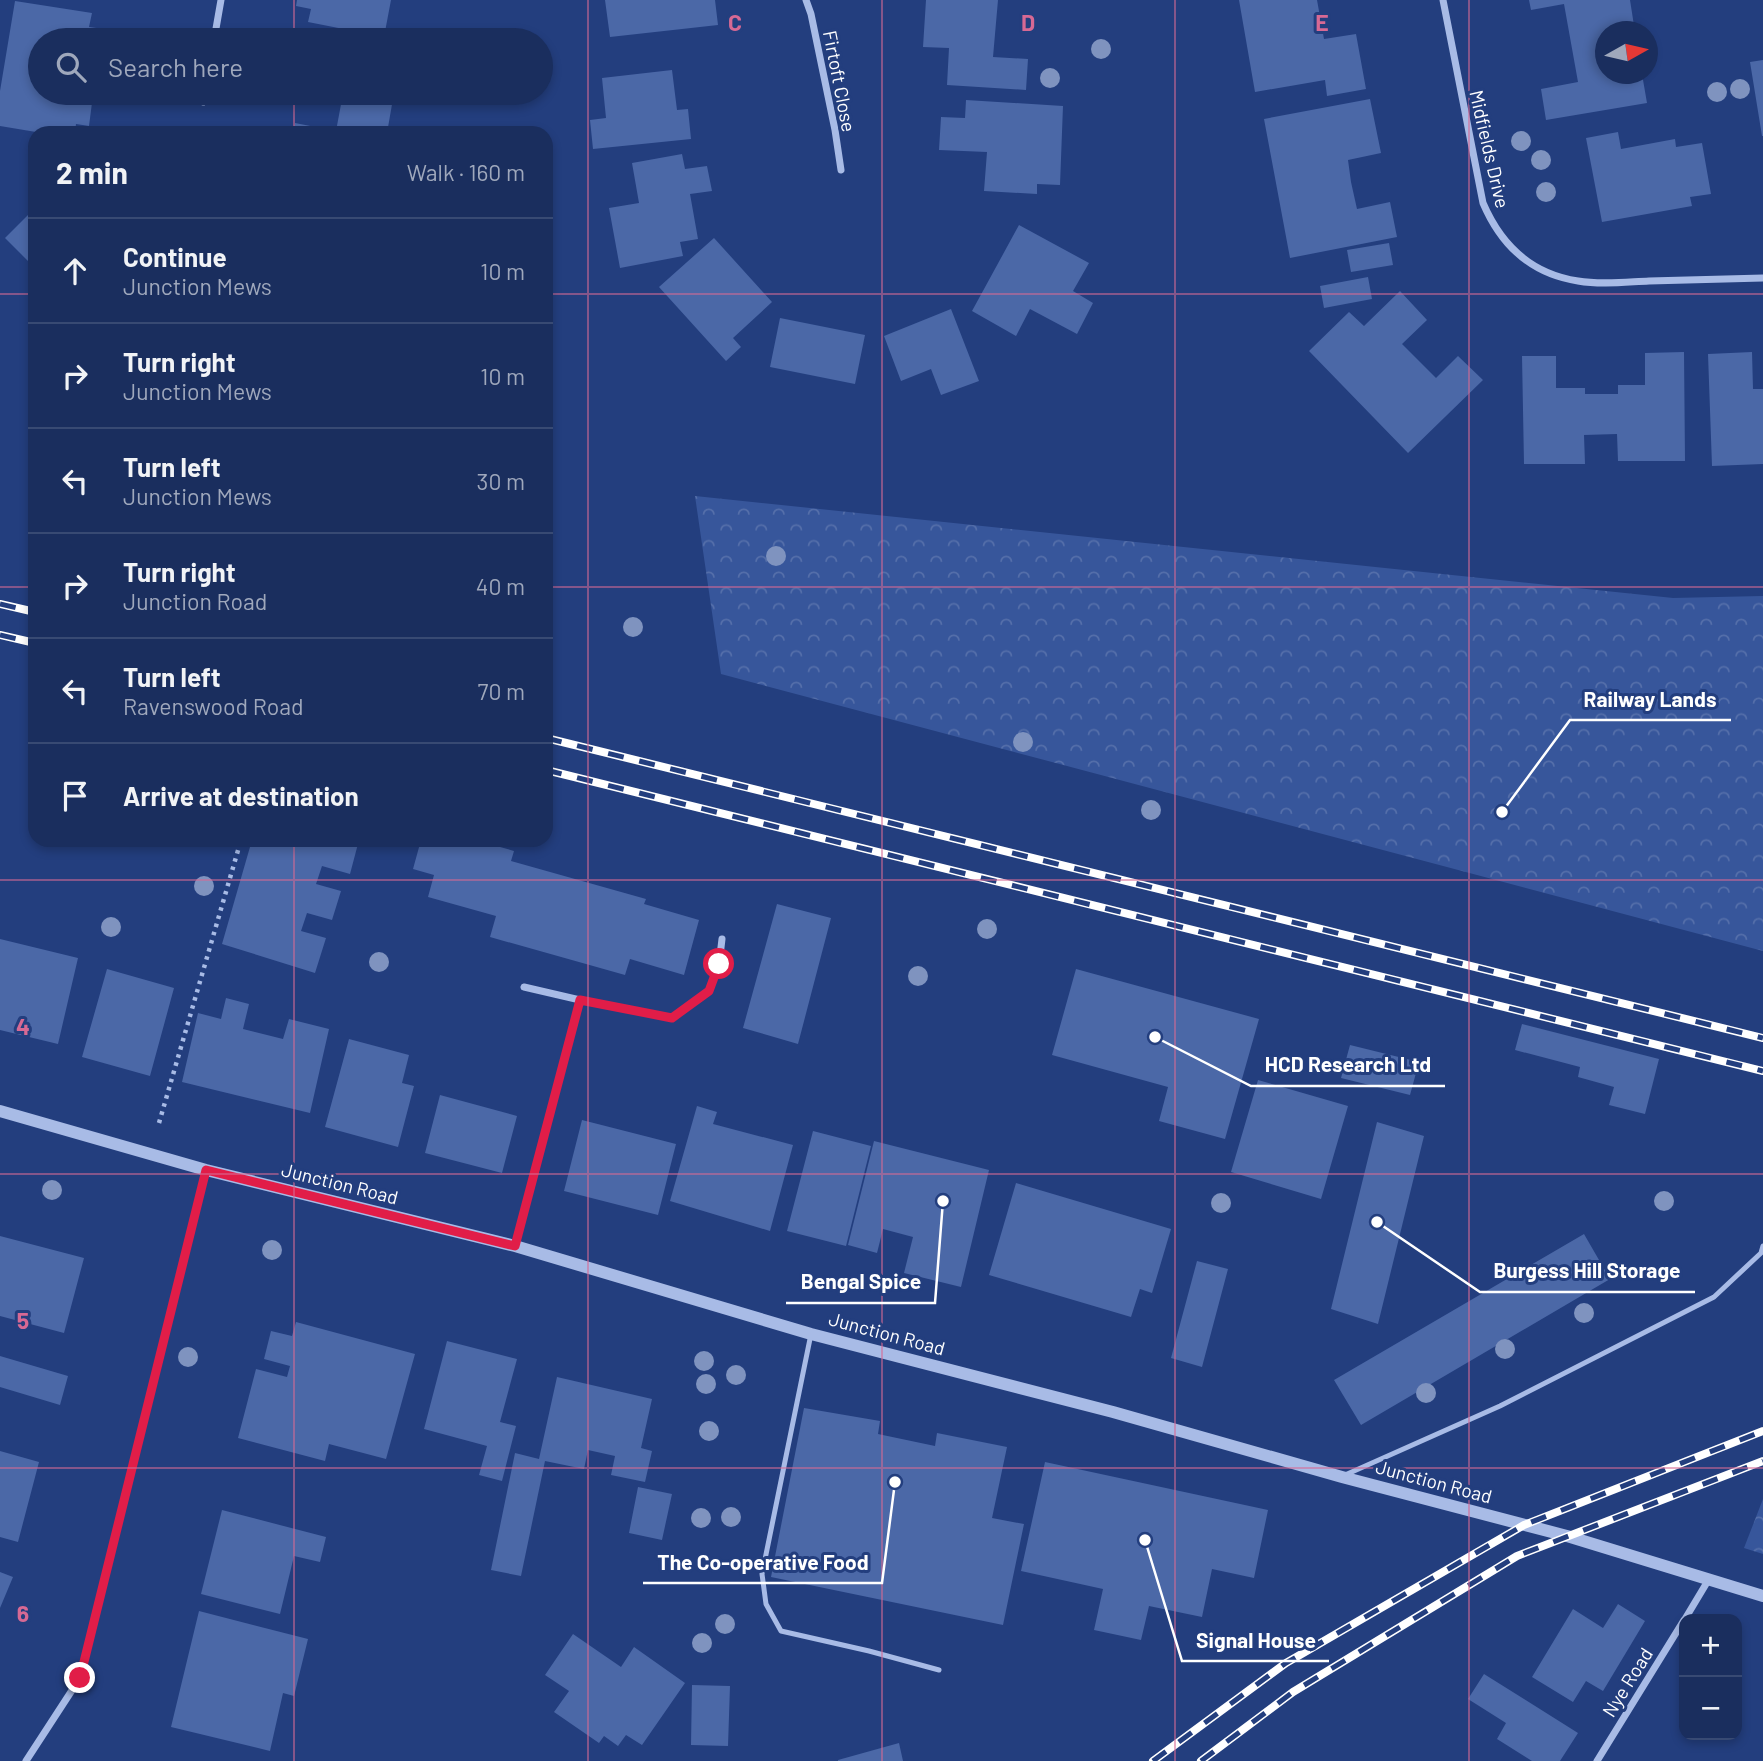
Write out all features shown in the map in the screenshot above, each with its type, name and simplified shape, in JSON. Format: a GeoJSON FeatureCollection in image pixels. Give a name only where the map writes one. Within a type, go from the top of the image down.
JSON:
{"type":"FeatureCollection","features":[{"type":"Feature","properties":{"kind":"street"},"geometry":{"type":"LineString","coordinates":[[216,28],[221,0]]}},
{"type":"Feature","properties":{"kind":"street","name":"Firtoft Close"},"geometry":{"type":"LineString","coordinates":[[806,0],[835,130],[841,170]]}},
{"type":"Feature","properties":{"kind":"street","name":"Midfields Drive"},"geometry":{"type":"LineString","coordinates":[[1443,0],[1483,203],[1502,238],[1518,254],[1535,267],[1581,282],[1763,278]]}},
{"type":"Feature","properties":{"kind":"street"},"geometry":{"type":"LineString","coordinates":[[524,987],[672,1018],[709,991],[719,964],[722,939]]}},
{"type":"Feature","properties":{"kind":"street"},"geometry":{"type":"LineString","coordinates":[[515,1246],[580,1000]]}},
{"type":"Feature","properties":{"kind":"street","name":"Junction Road"},"geometry":{"type":"LineString","coordinates":[[0,1111],[206,1170],[515,1246],[811,1334],[1113,1412],[1342,1477],[1567,1536],[1763,1595]]}},
{"type":"Feature","properties":{"kind":"street"},"geometry":{"type":"LineString","coordinates":[[26,1761],[80,1678],[206,1170]]}},
{"type":"Feature","properties":{"kind":"street","name":"Nye Road"},"geometry":{"type":"LineString","coordinates":[[1688,1614],[1709,1579]]}},
{"type":"Feature","properties":{"kind":"street","name":"Nye Road"},"geometry":{"type":"LineString","coordinates":[[1597,1761],[1679,1628]]}},
{"type":"Feature","properties":{"kind":"lane"},"geometry":{"type":"LineString","coordinates":[[1342,1477],[1500,1406],[1714,1297],[1761,1253],[1763,1246]]}},
{"type":"Feature","properties":{"kind":"lane"},"geometry":{"type":"LineString","coordinates":[[811,1334],[762,1574],[766,1604],[781,1631],[939,1670]]}},
{"type":"Feature","properties":{"kind":"path"},"geometry":{"type":"LineString","coordinates":[[150,1154],[239,847]]}},
{"type":"Feature","properties":{"kind":"green space"},"geometry":{"type":"Polygon","coordinates":[[[695,496],[1673,598],[1763,596],[1763,951],[721,674],[695,496]]]}},
{"type":"Feature","properties":{"kind":"green space"},"geometry":{"type":"Polygon","coordinates":[[[1763,1499],[1763,1554],[1744,1548],[1763,1499]]]}},
{"type":"Feature","properties":{"kind":"building"},"geometry":{"type":"Polygon","coordinates":[[[297,0],[391,0],[386,28],[338,28],[308,22],[311,9],[296,6],[297,0]]]}},
{"type":"Feature","properties":{"kind":"building"},"geometry":{"type":"Polygon","coordinates":[[[605,0],[715,0],[718,25],[610,37],[605,0]]]}},
{"type":"Feature","properties":{"kind":"building"},"geometry":{"type":"Polygon","coordinates":[[[926,0],[998,0],[993,57],[1028,59],[1026,90],[947,85],[949,48],[923,47],[926,0]]]}},
{"type":"Feature","properties":{"kind":"building"},"geometry":{"type":"Polygon","coordinates":[[[1239,0],[1317,0],[1324,39],[1356,34],[1366,89],[1327,96],[1325,80],[1255,92],[1239,0]]]}},
{"type":"Feature","properties":{"kind":"building"},"geometry":{"type":"Polygon","coordinates":[[[1529,0],[1630,0],[1633,21],[1595,21],[1595,84],[1644,84],[1647,103],[1546,120],[1541,89],[1578,82],[1564,4],[1531,10],[1529,0]]]}},
{"type":"Feature","properties":{"kind":"building"},"geometry":{"type":"Polygon","coordinates":[[[15,1],[92,13],[89,27],[96,28],[28,28],[28,105],[92,105],[89,126],[28,126],[28,131],[0,126],[0,91],[15,1]]]}},
{"type":"Feature","properties":{"kind":"building"},"geometry":{"type":"Polygon","coordinates":[[[1763,60],[1763,136],[1762,136],[1750,62],[1763,60]]]}},
{"type":"Feature","properties":{"kind":"building"},"geometry":{"type":"Polygon","coordinates":[[[672,70],[677,110],[688,109],[691,139],[593,149],[590,120],[606,118],[602,78],[672,70]]]}},
{"type":"Feature","properties":{"kind":"building"},"geometry":{"type":"Polygon","coordinates":[[[1370,99],[1381,153],[1348,160],[1351,182],[1357,209],[1390,202],[1397,237],[1290,258],[1264,119],[1370,99]]]}},
{"type":"Feature","properties":{"kind":"building"},"geometry":{"type":"Polygon","coordinates":[[[966,100],[1063,106],[1060,185],[1037,184],[1037,194],[984,191],[987,152],[939,150],[941,117],[965,118],[966,100]]]}},
{"type":"Feature","properties":{"kind":"building"},"geometry":{"type":"Polygon","coordinates":[[[341,105],[392,105],[388,126],[337,126],[341,105]]]}},
{"type":"Feature","properties":{"kind":"building"},"geometry":{"type":"Polygon","coordinates":[[[1618,132],[1621,149],[1675,139],[1676,147],[1702,143],[1711,194],[1690,197],[1692,206],[1602,222],[1586,138],[1618,132]]]}},
{"type":"Feature","properties":{"kind":"building"},"geometry":{"type":"Polygon","coordinates":[[[682,154],[685,169],[707,166],[712,191],[690,194],[698,239],[680,242],[683,256],[620,268],[609,208],[639,203],[632,163],[682,154]]]}},
{"type":"Feature","properties":{"kind":"building"},"geometry":{"type":"Polygon","coordinates":[[[28,215],[28,261],[5,238],[28,215]]]}},
{"type":"Feature","properties":{"kind":"building"},"geometry":{"type":"Polygon","coordinates":[[[1019,225],[1089,263],[1073,291],[1093,303],[1077,334],[1030,309],[1016,336],[972,311],[1019,225]]]}},
{"type":"Feature","properties":{"kind":"building"},"geometry":{"type":"Polygon","coordinates":[[[714,238],[772,302],[733,338],[741,347],[726,361],[659,287],[714,238]]]}},
{"type":"Feature","properties":{"kind":"building"},"geometry":{"type":"Polygon","coordinates":[[[1389,243],[1393,265],[1351,272],[1347,250],[1389,243]]]}},
{"type":"Feature","properties":{"kind":"building"},"geometry":{"type":"Polygon","coordinates":[[[1368,277],[1372,299],[1324,308],[1320,286],[1368,277]]]}},
{"type":"Feature","properties":{"kind":"building"},"geometry":{"type":"Polygon","coordinates":[[[1400,291],[1427,320],[1402,344],[1436,378],[1458,356],[1483,380],[1408,453],[1309,351],[1349,312],[1364,326],[1400,291]]]}},
{"type":"Feature","properties":{"kind":"building"},"geometry":{"type":"Polygon","coordinates":[[[951,309],[979,381],[941,395],[931,369],[901,381],[884,336],[951,309]]]}},
{"type":"Feature","properties":{"kind":"building"},"geometry":{"type":"Polygon","coordinates":[[[780,318],[865,335],[855,384],[770,367],[780,318]]]}},
{"type":"Feature","properties":{"kind":"building"},"geometry":{"type":"Polygon","coordinates":[[[1684,352],[1685,461],[1618,461],[1617,434],[1584,435],[1585,464],[1524,464],[1522,356],[1556,356],[1556,388],[1585,388],[1585,394],[1618,394],[1618,385],[1645,385],[1645,353],[1684,352]]]}},
{"type":"Feature","properties":{"kind":"building"},"geometry":{"type":"Polygon","coordinates":[[[1752,352],[1753,389],[1763,389],[1763,464],[1712,466],[1708,354],[1752,352]]]}},
{"type":"Feature","properties":{"kind":"building"},"geometry":{"type":"Polygon","coordinates":[[[250,847],[357,847],[350,874],[322,866],[316,884],[341,891],[332,920],[307,913],[301,931],[326,938],[315,973],[222,944],[250,847]]]}},
{"type":"Feature","properties":{"kind":"building"},"geometry":{"type":"Polygon","coordinates":[[[419,847],[500,847],[514,851],[511,861],[646,899],[644,904],[699,920],[684,975],[630,959],[625,975],[490,937],[496,916],[428,897],[434,875],[413,869],[419,847]]]}},
{"type":"Feature","properties":{"kind":"building"},"geometry":{"type":"Polygon","coordinates":[[[777,904],[831,918],[798,1044],[743,1028],[777,904]]]}},
{"type":"Feature","properties":{"kind":"building"},"geometry":{"type":"Polygon","coordinates":[[[0,939],[78,958],[58,1044],[0,1030],[0,939]]]}},
{"type":"Feature","properties":{"kind":"building"},"geometry":{"type":"Polygon","coordinates":[[[107,969],[174,988],[150,1076],[82,1057],[107,969]]]}},
{"type":"Feature","properties":{"kind":"building"},"geometry":{"type":"Polygon","coordinates":[[[1076,969],[1259,1019],[1225,1139],[1159,1121],[1168,1087],[1052,1055],[1076,969]]]}},
{"type":"Feature","properties":{"kind":"building"},"geometry":{"type":"Polygon","coordinates":[[[226,998],[249,1004],[243,1029],[283,1039],[289,1019],[329,1029],[310,1113],[182,1082],[198,1013],[221,1019],[226,998]]]}},
{"type":"Feature","properties":{"kind":"building"},"geometry":{"type":"Polygon","coordinates":[[[1522,1024],[1659,1059],[1645,1114],[1609,1105],[1614,1087],[1578,1077],[1580,1067],[1515,1050],[1522,1024]]]}},
{"type":"Feature","properties":{"kind":"building"},"geometry":{"type":"Polygon","coordinates":[[[349,1039],[409,1055],[402,1083],[414,1086],[398,1147],[325,1127],[349,1039]]]}},
{"type":"Feature","properties":{"kind":"building"},"geometry":{"type":"Polygon","coordinates":[[[1350,1045],[1419,1062],[1410,1095],[1341,1078],[1350,1045]]]}},
{"type":"Feature","properties":{"kind":"building"},"geometry":{"type":"Polygon","coordinates":[[[1258,1080],[1348,1106],[1321,1199],[1231,1172],[1258,1080]]]}},
{"type":"Feature","properties":{"kind":"building"},"geometry":{"type":"Polygon","coordinates":[[[440,1095],[517,1116],[502,1173],[425,1153],[440,1095]]]}},
{"type":"Feature","properties":{"kind":"building"},"geometry":{"type":"Polygon","coordinates":[[[697,1106],[717,1112],[713,1124],[793,1145],[770,1231],[670,1201],[697,1106]]]}},
{"type":"Feature","properties":{"kind":"building"},"geometry":{"type":"Polygon","coordinates":[[[582,1120],[676,1144],[658,1215],[564,1191],[582,1120]]]}},
{"type":"Feature","properties":{"kind":"building"},"geometry":{"type":"Polygon","coordinates":[[[1377,1122],[1424,1136],[1378,1324],[1331,1309],[1377,1122]]]}},
{"type":"Feature","properties":{"kind":"building"},"geometry":{"type":"Polygon","coordinates":[[[813,1131],[871,1146],[846,1246],[787,1231],[813,1131]]]}},
{"type":"Feature","properties":{"kind":"building"},"geometry":{"type":"Polygon","coordinates":[[[874,1141],[989,1170],[961,1287],[904,1273],[913,1237],[883,1229],[877,1253],[848,1245],[874,1141]]]}},
{"type":"Feature","properties":{"kind":"building"},"geometry":{"type":"Polygon","coordinates":[[[1016,1183],[1171,1229],[1152,1293],[1140,1289],[1131,1317],[989,1275],[1016,1183]]]}},
{"type":"Feature","properties":{"kind":"building"},"geometry":{"type":"Polygon","coordinates":[[[1584,1234],[1610,1279],[1361,1425],[1334,1380],[1584,1234]]]}},
{"type":"Feature","properties":{"kind":"building"},"geometry":{"type":"Polygon","coordinates":[[[0,1236],[84,1258],[64,1333],[0,1316],[0,1236]]]}},
{"type":"Feature","properties":{"kind":"building"},"geometry":{"type":"Polygon","coordinates":[[[1197,1261],[1228,1269],[1202,1367],[1171,1358],[1197,1261]]]}},
{"type":"Feature","properties":{"kind":"building"},"geometry":{"type":"Polygon","coordinates":[[[296,1322],[415,1354],[386,1459],[329,1444],[325,1461],[238,1438],[256,1369],[287,1377],[290,1366],[264,1359],[271,1331],[292,1336],[296,1322]]]}},
{"type":"Feature","properties":{"kind":"building"},"geometry":{"type":"Polygon","coordinates":[[[447,1341],[517,1359],[500,1422],[516,1426],[502,1481],[479,1475],[487,1446],[424,1429],[447,1341]]]}},
{"type":"Feature","properties":{"kind":"building"},"geometry":{"type":"Polygon","coordinates":[[[0,1356],[68,1376],[60,1405],[0,1387],[0,1356]]]}},
{"type":"Feature","properties":{"kind":"building"},"geometry":{"type":"Polygon","coordinates":[[[557,1377],[652,1399],[641,1448],[652,1451],[645,1482],[611,1475],[615,1456],[588,1450],[584,1469],[545,1461],[521,1576],[491,1570],[515,1453],[539,1459],[557,1377]]]}},
{"type":"Feature","properties":{"kind":"building"},"geometry":{"type":"Polygon","coordinates":[[[804,1408],[880,1421],[878,1434],[935,1446],[937,1433],[1007,1447],[992,1518],[1024,1524],[1003,1625],[771,1577],[804,1408]]]}},
{"type":"Feature","properties":{"kind":"building"},"geometry":{"type":"Polygon","coordinates":[[[0,1451],[39,1462],[18,1542],[0,1537],[0,1451]]]}},
{"type":"Feature","properties":{"kind":"building"},"geometry":{"type":"Polygon","coordinates":[[[1045,1462],[1268,1510],[1254,1578],[1212,1569],[1202,1617],[1149,1606],[1141,1640],[1094,1630],[1103,1589],[1021,1571],[1045,1462]]]}},
{"type":"Feature","properties":{"kind":"building"},"geometry":{"type":"Polygon","coordinates":[[[638,1487],[672,1494],[662,1540],[629,1533],[638,1487]]]}},
{"type":"Feature","properties":{"kind":"building"},"geometry":{"type":"Polygon","coordinates":[[[222,1510],[326,1537],[320,1562],[294,1556],[280,1614],[201,1594],[222,1510]]]}},
{"type":"Feature","properties":{"kind":"building"},"geometry":{"type":"Polygon","coordinates":[[[0,1572],[13,1577],[0,1608],[0,1572]]]}},
{"type":"Feature","properties":{"kind":"building"},"geometry":{"type":"Polygon","coordinates":[[[1618,1604],[1645,1621],[1603,1691],[1586,1681],[1573,1702],[1532,1677],[1573,1609],[1603,1628],[1618,1604]]]}},
{"type":"Feature","properties":{"kind":"building"},"geometry":{"type":"Polygon","coordinates":[[[199,1611],[308,1639],[294,1696],[283,1693],[270,1751],[171,1727],[199,1611]]]}},
{"type":"Feature","properties":{"kind":"building"},"geometry":{"type":"Polygon","coordinates":[[[573,1634],[621,1667],[634,1647],[685,1683],[642,1745],[626,1735],[618,1746],[604,1736],[599,1743],[554,1712],[569,1691],[545,1675],[573,1634]]]}},
{"type":"Feature","properties":{"kind":"building"},"geometry":{"type":"Polygon","coordinates":[[[1484,1674],[1578,1733],[1560,1761],[1532,1761],[1497,1739],[1506,1723],[1468,1699],[1484,1674]]]}},
{"type":"Feature","properties":{"kind":"building"},"geometry":{"type":"Polygon","coordinates":[[[692,1685],[730,1686],[728,1746],[691,1745],[692,1685]]]}},
{"type":"Feature","properties":{"kind":"building"},"geometry":{"type":"Polygon","coordinates":[[[899,1743],[903,1761],[838,1761],[838,1760],[899,1743]]]}},
{"type":"Feature","properties":{"kind":"railway"},"geometry":{"type":"LineString","coordinates":[[0,604],[28,610]]}},
{"type":"Feature","properties":{"kind":"railway"},"geometry":{"type":"LineString","coordinates":[[0,635],[28,641]]}},
{"type":"Feature","properties":{"kind":"railway"},"geometry":{"type":"LineString","coordinates":[[553,740],[1763,1038]]}},
{"type":"Feature","properties":{"kind":"railway"},"geometry":{"type":"LineString","coordinates":[[553,772],[1763,1071]]}},
{"type":"Feature","properties":{"kind":"railway"},"geometry":{"type":"LineString","coordinates":[[1153,1761],[1286,1663],[1524,1525],[1763,1431]]}},
{"type":"Feature","properties":{"kind":"railway"},"geometry":{"type":"LineString","coordinates":[[1201,1761],[1293,1692],[1517,1556],[1763,1461]]}},
{"type":"Feature","properties":{"kind":"place","name":"Railway Lands"},"geometry":{"type":"Point","coordinates":[1502,812]}},
{"type":"Feature","properties":{"kind":"place","name":"HCD Research Ltd"},"geometry":{"type":"Point","coordinates":[1155,1037]}},
{"type":"Feature","properties":{"kind":"place","name":"Bengal Spice"},"geometry":{"type":"Point","coordinates":[943,1201]}},
{"type":"Feature","properties":{"kind":"place","name":"Burgess Hill Storage"},"geometry":{"type":"Point","coordinates":[1377,1222]}},
{"type":"Feature","properties":{"kind":"place","name":"The Co-operative Food"},"geometry":{"type":"Point","coordinates":[895,1482]}},
{"type":"Feature","properties":{"kind":"place","name":"Signal House"},"geometry":{"type":"Point","coordinates":[1145,1540]}},
{"type":"Feature","properties":{"kind":"route"},"geometry":{"type":"LineString","coordinates":[[80,1678],[206,1170],[515,1246],[580,1000],[672,1018],[709,991],[719,964]]}}]}
